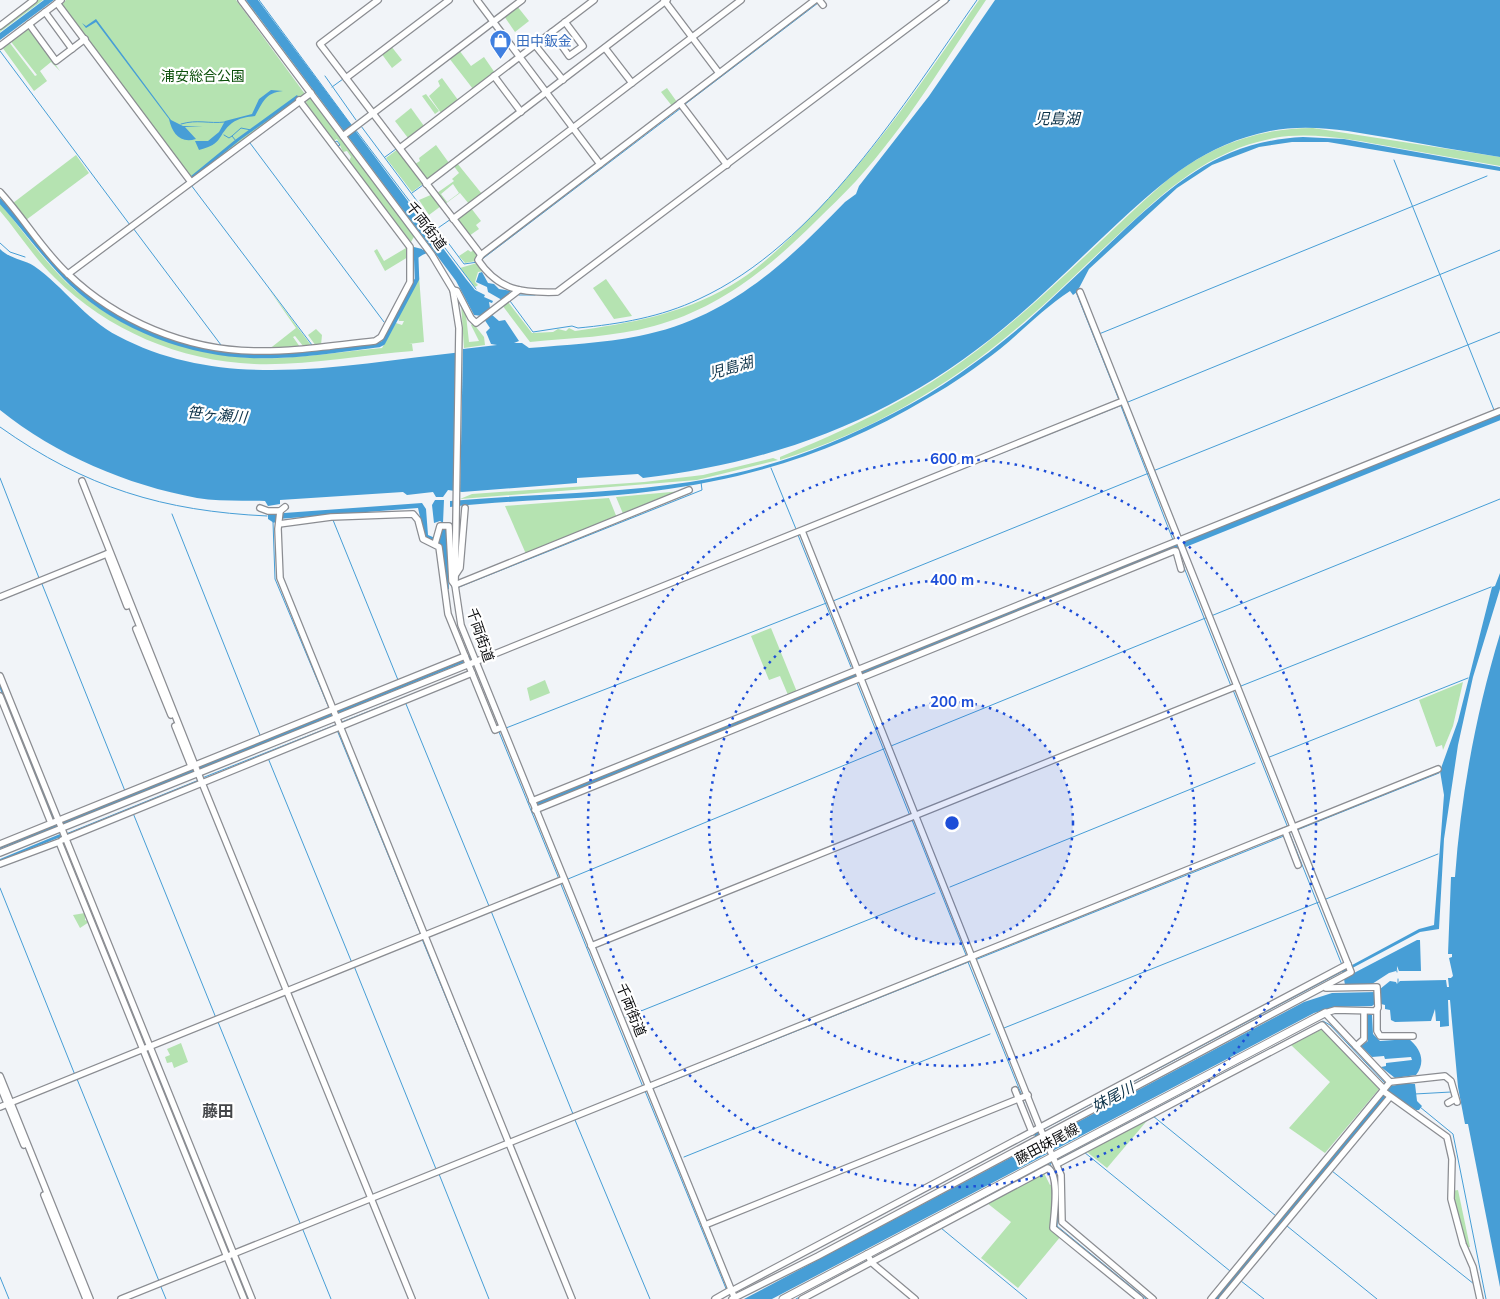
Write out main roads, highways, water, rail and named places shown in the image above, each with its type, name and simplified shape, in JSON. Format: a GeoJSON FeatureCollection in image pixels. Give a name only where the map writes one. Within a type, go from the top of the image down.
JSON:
{"type":"FeatureCollection","features":[{"type":"Feature","properties":{"kind":"main road","name":"藤田妹尾線"},"geometry":{"type":"LineString","coordinates":[[783,1299],[869,1259],[1183,1093],[1324,1013]]}},
{"type":"Feature","properties":{"kind":"water"},"geometry":{"type":"Polygon","coordinates":[[[44,0],[54,0],[0,40],[0,33],[44,0]]]}},
{"type":"Feature","properties":{"kind":"water","name":"児島湖"},"geometry":{"type":"Polygon","coordinates":[[[246,0],[258,0],[466,279],[475,290],[493,301],[492,303],[489,302],[491,314],[499,321],[505,320],[519,341],[514,343],[522,343],[529,348],[584,344],[639,336],[671,328],[700,317],[752,286],[800,247],[845,202],[856,194],[859,186],[929,96],[995,0],[1500,0],[1500,157],[1360,133],[1315,128],[1270,131],[1226,145],[1188,165],[1153,191],[1049,289],[1005,327],[965,358],[923,386],[880,410],[835,430],[789,447],[742,460],[693,471],[643,478],[638,474],[577,478],[577,483],[462,492],[448,490],[443,497],[436,497],[433,492],[407,495],[403,492],[280,500],[280,504],[268,506],[265,501],[197,498],[145,485],[93,466],[45,441],[0,410],[0,249],[8,255],[34,266],[45,274],[95,321],[118,336],[159,354],[201,364],[244,369],[287,370],[375,363],[462,352],[463,349],[497,345],[491,344],[486,332],[490,328],[482,316],[474,315],[456,281],[246,0]]]}},
{"type":"Feature","properties":{"kind":"water"},"geometry":{"type":"Polygon","coordinates":[[[96,19],[171,120],[183,126],[203,126],[185,127],[196,139],[181,139],[175,133],[169,119],[96,22],[86,28],[82,23],[86,26],[96,19]]]}},
{"type":"Feature","properties":{"kind":"water"},"geometry":{"type":"Polygon","coordinates":[[[271,90],[283,91],[268,96],[255,116],[235,121],[227,127],[213,145],[199,150],[195,141],[208,141],[219,132],[225,121],[252,114],[259,99],[271,90]]]}},
{"type":"Feature","properties":{"kind":"water"},"geometry":{"type":"Polygon","coordinates":[[[297,95],[299,98],[240,140],[193,178],[191,176],[235,140],[297,95]]]}},
{"type":"Feature","properties":{"kind":"water"},"geometry":{"type":"Polygon","coordinates":[[[1303,137],[1344,139],[1500,167],[1500,171],[1328,142],[1292,142],[1259,147],[1212,165],[1177,188],[1089,269],[1077,292],[1073,295],[1070,291],[1060,298],[1000,349],[956,381],[863,433],[830,447],[762,470],[691,485],[629,494],[450,507],[450,501],[630,489],[690,482],[770,464],[845,437],[929,394],[994,348],[1025,323],[1147,209],[1186,178],[1228,154],[1250,146],[1275,140],[1303,137]]]}},
{"type":"Feature","properties":{"kind":"water"},"geometry":{"type":"Polygon","coordinates":[[[414,247],[422,249],[424,254],[413,261],[414,247]]]}},
{"type":"Feature","properties":{"kind":"water"},"geometry":{"type":"Polygon","coordinates":[[[482,272],[488,283],[494,284],[499,289],[511,291],[502,300],[488,292],[487,287],[476,282],[479,273],[482,272]]]}},
{"type":"Feature","properties":{"kind":"water"},"geometry":{"type":"Polygon","coordinates":[[[435,500],[444,500],[443,523],[440,521],[434,523],[432,505],[435,500]]]}},
{"type":"Feature","properties":{"kind":"water"},"geometry":{"type":"Polygon","coordinates":[[[422,503],[426,509],[428,535],[435,538],[442,527],[446,529],[449,589],[446,590],[441,548],[437,540],[425,539],[418,508],[278,519],[274,523],[268,519],[268,513],[275,513],[279,517],[284,513],[422,503]]]}},
{"type":"Feature","properties":{"kind":"water"},"geometry":{"type":"Polygon","coordinates":[[[1500,573],[1500,589],[1473,677],[1458,745],[1444,839],[1439,929],[1420,932],[1343,973],[1341,971],[1419,929],[1434,925],[1444,795],[1440,771],[1458,721],[1492,587],[1495,586],[1500,573]]]}},
{"type":"Feature","properties":{"kind":"water"},"geometry":{"type":"Polygon","coordinates":[[[1500,634],[1500,1287],[1468,1124],[1465,1124],[1458,1087],[1450,1000],[1448,1000],[1449,1026],[1440,1027],[1440,1021],[1436,1021],[1435,1009],[1431,1021],[1395,1022],[1391,1020],[1390,1010],[1385,1009],[1385,1005],[1381,1004],[1380,989],[1390,981],[1397,984],[1400,981],[1446,980],[1447,987],[1449,987],[1448,978],[1453,976],[1449,958],[1452,957],[1452,954],[1448,954],[1451,877],[1455,877],[1461,815],[1477,724],[1500,634]]]}},
{"type":"Feature","properties":{"kind":"water"},"geometry":{"type":"Polygon","coordinates":[[[0,684],[25,748],[24,749],[0,689],[0,684]]]}},
{"type":"Feature","properties":{"kind":"water"},"geometry":{"type":"Polygon","coordinates":[[[27,750],[54,819],[52,820],[25,751],[27,750]]]}},
{"type":"Feature","properties":{"kind":"water"},"geometry":{"type":"Polygon","coordinates":[[[55,823],[57,827],[0,849],[0,845],[55,823]]]}},
{"type":"Feature","properties":{"kind":"water"},"geometry":{"type":"Polygon","coordinates":[[[60,834],[62,838],[60,840],[58,838],[0,861],[0,859],[60,834]]]}},
{"type":"Feature","properties":{"kind":"water"},"geometry":{"type":"Polygon","coordinates":[[[1420,940],[1421,971],[1399,971],[1397,966],[1396,971],[1389,973],[1372,984],[1345,985],[1344,979],[1420,940]]]}},
{"type":"Feature","properties":{"kind":"water","name":"妹尾川"},"geometry":{"type":"Polygon","coordinates":[[[1376,992],[1376,1003],[1372,1006],[1334,1007],[1314,1013],[772,1299],[744,1299],[1304,1002],[1332,993],[1376,992]]]}},
{"type":"Feature","properties":{"kind":"water"},"geometry":{"type":"Polygon","coordinates":[[[1369,1014],[1372,1015],[1373,1034],[1380,1041],[1409,1039],[1417,1047],[1421,1056],[1421,1065],[1416,1075],[1395,1078],[1381,1067],[1386,1066],[1386,1063],[1412,1060],[1411,1057],[1385,1059],[1384,1056],[1372,1057],[1361,1046],[1368,1041],[1366,1017],[1369,1014]]]}},
{"type":"Feature","properties":{"kind":"water"},"geometry":{"type":"Polygon","coordinates":[[[1407,1083],[1415,1084],[1417,1101],[1422,1106],[1419,1110],[1416,1110],[1387,1091],[1391,1086],[1407,1083]]]}},
{"type":"Feature","properties":{"kind":"waterway"},"geometry":{"type":"LineString","coordinates":[[259,0],[352,126]]}},
{"type":"Feature","properties":{"kind":"waterway"},"geometry":{"type":"LineString","coordinates":[[510,6],[517,0]]}},
{"type":"Feature","properties":{"kind":"waterway"},"geometry":{"type":"LineString","coordinates":[[559,294],[950,0]]}},
{"type":"Feature","properties":{"kind":"waterway"},"geometry":{"type":"LineString","coordinates":[[510,301],[533,332],[572,326],[578,328],[625,322],[670,311],[699,299],[742,275],[782,244],[820,208],[855,168],[888,126],[977,0]]}},
{"type":"Feature","properties":{"kind":"waterway"},"geometry":{"type":"LineString","coordinates":[[684,105],[818,3]]}},
{"type":"Feature","properties":{"kind":"waterway"},"geometry":{"type":"LineString","coordinates":[[0,51],[130,225]]}},
{"type":"Feature","properties":{"kind":"waterway"},"geometry":{"type":"LineString","coordinates":[[374,109],[433,64]]}},
{"type":"Feature","properties":{"kind":"waterway"},"geometry":{"type":"LineString","coordinates":[[325,76],[356,120]]}},
{"type":"Feature","properties":{"kind":"waterway"},"geometry":{"type":"LineString","coordinates":[[332,87],[343,79]]}},
{"type":"Feature","properties":{"kind":"waterway"},"geometry":{"type":"LineString","coordinates":[[481,260],[681,108]]}},
{"type":"Feature","properties":{"kind":"waterway"},"geometry":{"type":"LineString","coordinates":[[181,124],[225,122]]}},
{"type":"Feature","properties":{"kind":"waterway"},"geometry":{"type":"LineString","coordinates":[[361,126],[464,264],[478,262]]}},
{"type":"Feature","properties":{"kind":"waterway"},"geometry":{"type":"LineString","coordinates":[[232,136],[241,128],[251,130]]}},
{"type":"Feature","properties":{"kind":"waterway"},"geometry":{"type":"LineString","coordinates":[[355,129],[476,289]]}},
{"type":"Feature","properties":{"kind":"waterway"},"geometry":{"type":"LineString","coordinates":[[224,135],[229,138],[232,136],[236,141]]}},
{"type":"Feature","properties":{"kind":"waterway"},"geometry":{"type":"LineString","coordinates":[[335,142],[337,141],[340,145],[338,146]]}},
{"type":"Feature","properties":{"kind":"waterway"},"geometry":{"type":"LineString","coordinates":[[250,143],[384,322]]}},
{"type":"Feature","properties":{"kind":"waterway"},"geometry":{"type":"LineString","coordinates":[[385,157],[396,149]]}},
{"type":"Feature","properties":{"kind":"waterway"},"geometry":{"type":"LineString","coordinates":[[1394,160],[1494,410]]}},
{"type":"Feature","properties":{"kind":"waterway"},"geometry":{"type":"LineString","coordinates":[[1099,334],[1487,176]]}},
{"type":"Feature","properties":{"kind":"waterway"},"geometry":{"type":"LineString","coordinates":[[191,185],[312,345]]}},
{"type":"Feature","properties":{"kind":"waterway"},"geometry":{"type":"LineString","coordinates":[[412,193],[423,185]]}},
{"type":"Feature","properties":{"kind":"waterway"},"geometry":{"type":"LineString","coordinates":[[0,201],[62,274],[91,300],[112,314],[157,336],[181,344],[229,354],[254,356],[301,354],[383,343],[417,279],[416,252],[424,252]]}},
{"type":"Feature","properties":{"kind":"waterway"},"geometry":{"type":"LineString","coordinates":[[438,228],[451,219]]}},
{"type":"Feature","properties":{"kind":"waterway"},"geometry":{"type":"LineString","coordinates":[[133,228],[221,345]]}},
{"type":"Feature","properties":{"kind":"waterway"},"geometry":{"type":"LineString","coordinates":[[0,243],[10,252],[25,257]]}},
{"type":"Feature","properties":{"kind":"waterway"},"geometry":{"type":"LineString","coordinates":[[1128,402],[1500,250]]}},
{"type":"Feature","properties":{"kind":"waterway"},"geometry":{"type":"LineString","coordinates":[[1076,292],[1119,400]]}},
{"type":"Feature","properties":{"kind":"waterway"},"geometry":{"type":"LineString","coordinates":[[519,295],[535,295]]}},
{"type":"Feature","properties":{"kind":"waterway"},"geometry":{"type":"LineString","coordinates":[[1153,471],[1500,332]]}},
{"type":"Feature","properties":{"kind":"waterway"},"geometry":{"type":"LineString","coordinates":[[882,501],[1122,405]]}},
{"type":"Feature","properties":{"kind":"waterway"},"geometry":{"type":"LineString","coordinates":[[1121,406],[1173,540]]}},
{"type":"Feature","properties":{"kind":"waterway"},"geometry":{"type":"LineString","coordinates":[[537,804],[1500,416]]}},
{"type":"Feature","properties":{"kind":"waterway"},"geometry":{"type":"LineString","coordinates":[[0,427],[63,466],[95,481],[127,492],[159,502],[194,509],[267,516]]}},
{"type":"Feature","properties":{"kind":"waterway"},"geometry":{"type":"LineString","coordinates":[[771,468],[796,529]]}},
{"type":"Feature","properties":{"kind":"waterway"},"geometry":{"type":"LineString","coordinates":[[833,601],[1149,473]]}},
{"type":"Feature","properties":{"kind":"waterway"},"geometry":{"type":"LineString","coordinates":[[0,478],[39,578]]}},
{"type":"Feature","properties":{"kind":"waterway"},"geometry":{"type":"LineString","coordinates":[[459,587],[702,490],[701,482]]}},
{"type":"Feature","properties":{"kind":"waterway"},"geometry":{"type":"LineString","coordinates":[[1211,616],[1500,499]]}},
{"type":"Feature","properties":{"kind":"waterway"},"geometry":{"type":"LineString","coordinates":[[172,514],[260,735]]}},
{"type":"Feature","properties":{"kind":"waterway"},"geometry":{"type":"LineString","coordinates":[[333,520],[398,680]]}},
{"type":"Feature","properties":{"kind":"waterway"},"geometry":{"type":"LineString","coordinates":[[273,522],[275,579],[329,708]]}},
{"type":"Feature","properties":{"kind":"waterway"},"geometry":{"type":"LineString","coordinates":[[798,535],[851,667]]}},
{"type":"Feature","properties":{"kind":"waterway"},"geometry":{"type":"LineString","coordinates":[[713,569],[795,536]]}},
{"type":"Feature","properties":{"kind":"waterway"},"geometry":{"type":"LineString","coordinates":[[1181,560],[1231,686]]}},
{"type":"Feature","properties":{"kind":"waterway"},"geometry":{"type":"LineString","coordinates":[[42,584],[125,791]]}},
{"type":"Feature","properties":{"kind":"waterway"},"geometry":{"type":"LineString","coordinates":[[1241,686],[1491,587]]}},
{"type":"Feature","properties":{"kind":"waterway"},"geometry":{"type":"LineString","coordinates":[[506,728],[829,602]]}},
{"type":"Feature","properties":{"kind":"waterway"},"geometry":{"type":"LineString","coordinates":[[891,746],[1208,617]]}},
{"type":"Feature","properties":{"kind":"waterway"},"geometry":{"type":"LineString","coordinates":[[57,825],[469,658]]}},
{"type":"Feature","properties":{"kind":"waterway"},"geometry":{"type":"LineString","coordinates":[[342,722],[468,672]]}},
{"type":"Feature","properties":{"kind":"waterway"},"geometry":{"type":"LineString","coordinates":[[1267,758],[1468,678]]}},
{"type":"Feature","properties":{"kind":"waterway"},"geometry":{"type":"LineString","coordinates":[[857,683],[910,816]]}},
{"type":"Feature","properties":{"kind":"waterway"},"geometry":{"type":"LineString","coordinates":[[1233,690],[1288,828]]}},
{"type":"Feature","properties":{"kind":"waterway"},"geometry":{"type":"LineString","coordinates":[[406,704],[489,906]]}},
{"type":"Feature","properties":{"kind":"waterway"},"geometry":{"type":"LineString","coordinates":[[202,778],[338,724]]}},
{"type":"Feature","properties":{"kind":"waterway"},"geometry":{"type":"LineString","coordinates":[[337,730],[421,935]]}},
{"type":"Feature","properties":{"kind":"waterway"},"geometry":{"type":"LineString","coordinates":[[499,732],[559,879]]}},
{"type":"Feature","properties":{"kind":"waterway"},"geometry":{"type":"LineString","coordinates":[[568,879],[886,748]]}},
{"type":"Feature","properties":{"kind":"waterway"},"geometry":{"type":"LineString","coordinates":[[268,758],[352,963]]}},
{"type":"Feature","properties":{"kind":"waterway"},"geometry":{"type":"LineString","coordinates":[[950,887],[1255,763]]}},
{"type":"Feature","properties":{"kind":"waterway"},"geometry":{"type":"LineString","coordinates":[[1297,830],[1439,773]]}},
{"type":"Feature","properties":{"kind":"waterway"},"geometry":{"type":"LineString","coordinates":[[66,834],[199,780]]}},
{"type":"Feature","properties":{"kind":"waterway"},"geometry":{"type":"LineString","coordinates":[[133,813],[216,1018]]}},
{"type":"Feature","properties":{"kind":"waterway"},"geometry":{"type":"LineString","coordinates":[[912,820],[966,955]]}},
{"type":"Feature","properties":{"kind":"waterway"},"geometry":{"type":"LineString","coordinates":[[1289,832],[1342,965]]}},
{"type":"Feature","properties":{"kind":"waterway"},"geometry":{"type":"LineString","coordinates":[[975,960],[1284,836]]}},
{"type":"Feature","properties":{"kind":"waterway"},"geometry":{"type":"LineString","coordinates":[[1326,899],[1438,854]]}},
{"type":"Feature","properties":{"kind":"waterway"},"geometry":{"type":"LineString","coordinates":[[560,882],[643,1087]]}},
{"type":"Feature","properties":{"kind":"waterway"},"geometry":{"type":"LineString","coordinates":[[0,888],[75,1075]]}},
{"type":"Feature","properties":{"kind":"waterway"},"geometry":{"type":"LineString","coordinates":[[626,1017],[935,893]]}},
{"type":"Feature","properties":{"kind":"waterway"},"geometry":{"type":"LineString","coordinates":[[1004,1028],[1319,902]]}},
{"type":"Feature","properties":{"kind":"waterway"},"geometry":{"type":"LineString","coordinates":[[491,911],[573,1114]]}},
{"type":"Feature","properties":{"kind":"waterway"},"geometry":{"type":"LineString","coordinates":[[422,939],[505,1141]]}},
{"type":"Feature","properties":{"kind":"waterway"},"geometry":{"type":"LineString","coordinates":[[654,1088],[971,961]]}},
{"type":"Feature","properties":{"kind":"waterway"},"geometry":{"type":"LineString","coordinates":[[968,962],[1022,1096]]}},
{"type":"Feature","properties":{"kind":"waterway"},"geometry":{"type":"LineString","coordinates":[[1396,965],[1397,972]]}},
{"type":"Feature","properties":{"kind":"waterway"},"geometry":{"type":"LineString","coordinates":[[354,966],[436,1169]]}},
{"type":"Feature","properties":{"kind":"waterway"},"geometry":{"type":"LineString","coordinates":[[1044,1129],[1343,971]]}},
{"type":"Feature","properties":{"kind":"waterway"},"geometry":{"type":"LineString","coordinates":[[116,974],[145,1047]]}},
{"type":"Feature","properties":{"kind":"waterway"},"geometry":{"type":"LineString","coordinates":[[1398,979],[1398,986]]}},
{"type":"Feature","properties":{"kind":"waterway"},"geometry":{"type":"LineString","coordinates":[[1057,1160],[1323,1021],[1330,1025],[1385,1083]]}},
{"type":"Feature","properties":{"kind":"waterway"},"geometry":{"type":"LineString","coordinates":[[218,1022],[300,1223]]}},
{"type":"Feature","properties":{"kind":"waterway"},"geometry":{"type":"LineString","coordinates":[[684,1157],[990,1034]]}},
{"type":"Feature","properties":{"kind":"waterway"},"geometry":{"type":"LineString","coordinates":[[147,1050],[229,1253]]}},
{"type":"Feature","properties":{"kind":"waterway"},"geometry":{"type":"LineString","coordinates":[[77,1079],[159,1281]]}},
{"type":"Feature","properties":{"kind":"waterway"},"geometry":{"type":"LineString","coordinates":[[1218,1299],[1393,1090]]}},
{"type":"Feature","properties":{"kind":"waterway"},"geometry":{"type":"LineString","coordinates":[[645,1091],[727,1291]]}},
{"type":"Feature","properties":{"kind":"waterway"},"geometry":{"type":"LineString","coordinates":[[1415,1094],[1451,1092]]}},
{"type":"Feature","properties":{"kind":"waterway"},"geometry":{"type":"LineString","coordinates":[[1023,1100],[1026,1110]]}},
{"type":"Feature","properties":{"kind":"waterway"},"geometry":{"type":"LineString","coordinates":[[1420,1107],[1453,1134],[1486,1299]]}},
{"type":"Feature","properties":{"kind":"waterway"},"geometry":{"type":"LineString","coordinates":[[1153,1116],[1276,1216]]}},
{"type":"Feature","properties":{"kind":"waterway"},"geometry":{"type":"LineString","coordinates":[[575,1120],[650,1299]]}},
{"type":"Feature","properties":{"kind":"waterway"},"geometry":{"type":"LineString","coordinates":[[741,1289],[1038,1132]]}},
{"type":"Feature","properties":{"kind":"waterway"},"geometry":{"type":"LineString","coordinates":[[507,1147],[511,1155]]}},
{"type":"Feature","properties":{"kind":"waterway"},"geometry":{"type":"LineString","coordinates":[[1084,1152],[1230,1271]]}},
{"type":"Feature","properties":{"kind":"waterway"},"geometry":{"type":"LineString","coordinates":[[969,1207],[1053,1162]]}},
{"type":"Feature","properties":{"kind":"waterway"},"geometry":{"type":"LineString","coordinates":[[1050,1164],[1057,1178]]}},
{"type":"Feature","properties":{"kind":"waterway"},"geometry":{"type":"LineString","coordinates":[[1332,1171],[1474,1284]]}},
{"type":"Feature","properties":{"kind":"waterway"},"geometry":{"type":"LineString","coordinates":[[439,1174],[489,1299]]}},
{"type":"Feature","properties":{"kind":"waterway"},"geometry":{"type":"LineString","coordinates":[[1058,1207],[1057,1226],[1146,1299]]}},
{"type":"Feature","properties":{"kind":"waterway"},"geometry":{"type":"LineString","coordinates":[[871,1259],[954,1215]]}},
{"type":"Feature","properties":{"kind":"waterway"},"geometry":{"type":"LineString","coordinates":[[1287,1226],[1377,1299]]}},
{"type":"Feature","properties":{"kind":"waterway"},"geometry":{"type":"LineString","coordinates":[[941,1228],[1027,1299]]}},
{"type":"Feature","properties":{"kind":"waterway"},"geometry":{"type":"LineString","coordinates":[[303,1230],[331,1299]]}},
{"type":"Feature","properties":{"kind":"waterway"},"geometry":{"type":"LineString","coordinates":[[231,1256],[248,1299]]}},
{"type":"Feature","properties":{"kind":"waterway"},"geometry":{"type":"LineString","coordinates":[[796,1299],[868,1260]]}},
{"type":"Feature","properties":{"kind":"waterway"},"geometry":{"type":"LineString","coordinates":[[0,1277],[9,1299]]}},
{"type":"Feature","properties":{"kind":"waterway"},"geometry":{"type":"LineString","coordinates":[[1241,1281],[1264,1299]]}},
{"type":"Feature","properties":{"kind":"waterway"},"geometry":{"type":"LineString","coordinates":[[161,1287],[166,1299]]}},
{"type":"Feature","properties":{"kind":"waterway"},"geometry":{"type":"LineString","coordinates":[[721,1299],[730,1294]]}},
{"type":"Feature","properties":{"kind":"place","name":"田中鈑金"},"geometry":{"type":"Point","coordinates":[500,60]}},
{"type":"Feature","properties":{"kind":"district","name":"藤田"},"geometry":{"type":"Point","coordinates":[218,1112]}},
{"type":"Feature","properties":{"kind":"park label","name":"浦安総合公園"},"geometry":{"type":"Point","coordinates":[203,76]}},
{"type":"Feature","properties":{"kind":"water label","name":"笹ヶ瀬川"},"geometry":{"type":"Point","coordinates":[217,415]}}]}
